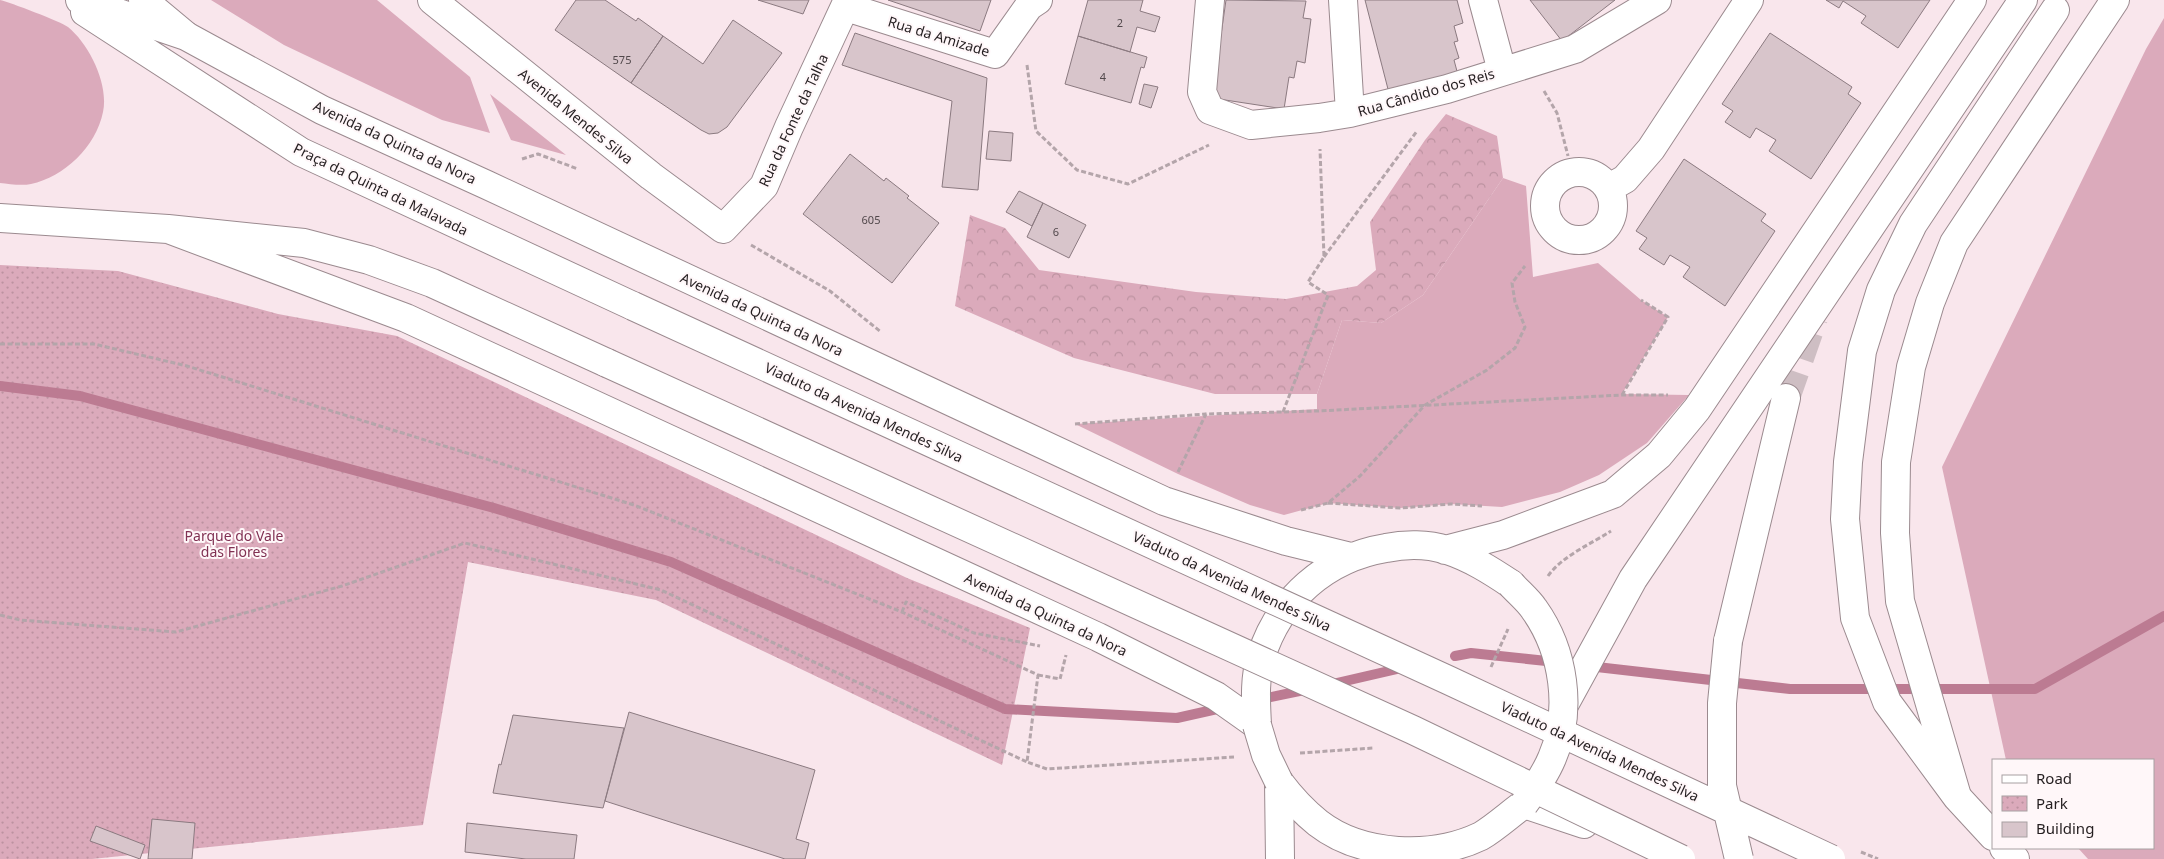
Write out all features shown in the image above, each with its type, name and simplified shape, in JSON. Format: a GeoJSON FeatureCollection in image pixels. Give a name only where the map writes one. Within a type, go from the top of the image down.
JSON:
{"type":"FeatureCollection","features":[{"type":"Feature","properties":{"kind":"main road","name":"Praça da Quinta da Malavada"},"geometry":{"type":"LineString","coordinates":[[66,0],[301,152],[633,306]]}},
{"type":"Feature","properties":{"kind":"main road"},"geometry":{"type":"LineString","coordinates":[[80,0],[186,36]]}},
{"type":"Feature","properties":{"kind":"main road"},"geometry":{"type":"LineString","coordinates":[[143,0],[186,36]]}},
{"type":"Feature","properties":{"kind":"main road","name":"Rua da Amizade"},"geometry":{"type":"LineString","coordinates":[[847,4],[995,54],[1029,6],[1038,0]]}},
{"type":"Feature","properties":{"kind":"main road","name":"Rua Cândido dos Reis"},"geometry":{"type":"LineString","coordinates":[[1210,0],[1202,92],[1210,110],[1251,125],[1350,113],[1447,89],[1575,49],[1657,0]]}},
{"type":"Feature","properties":{"kind":"main road","name":"Rua Cândido dos Reis"},"geometry":{"type":"LineString","coordinates":[[1343,0],[1350,113]]}},
{"type":"Feature","properties":{"kind":"main road","name":"Rua Cândido dos Reis"},"geometry":{"type":"LineString","coordinates":[[1482,0],[1502,71]]}},
{"type":"Feature","properties":{"kind":"main road"},"geometry":{"type":"LineString","coordinates":[[1609,188],[1625,179],[1651,149],[1749,0]]}},
{"type":"Feature","properties":{"kind":"main road"},"geometry":{"type":"LineString","coordinates":[[1445,550],[1503,535],[1613,494],[1659,455],[1697,409],[1972,0]]}},
{"type":"Feature","properties":{"kind":"main road"},"geometry":{"type":"LineString","coordinates":[[1564,705],[1633,579],[2023,0]]}},
{"type":"Feature","properties":{"kind":"main road"},"geometry":{"type":"LineString","coordinates":[[1957,797],[1900,601],[1895,533],[1896,462],[1911,367],[1930,303],[1954,243],[2115,0]]}},
{"type":"Feature","properties":{"kind":"main road","name":"Avenida Mendes Silva"},"geometry":{"type":"LineString","coordinates":[[442,3],[651,176],[722,229]]}},
{"type":"Feature","properties":{"kind":"main road","name":"Rua da Fonte da Talha"},"geometry":{"type":"LineString","coordinates":[[722,229],[764,186],[789,127],[847,4]]}},
{"type":"Feature","properties":{"kind":"main road"},"geometry":{"type":"LineString","coordinates":[[1992,835],[1957,797],[1887,702],[1856,618],[1845,519],[1848,462],[1862,351],[1881,290],[1913,224],[2054,10]]}},
{"type":"Feature","properties":{"kind":"main road","name":"Avenida da Quinta da Nora"},"geometry":{"type":"LineString","coordinates":[[186,36],[322,110],[487,185],[1164,502],[1286,541],[1351,557]]}},
{"type":"Feature","properties":{"kind":"main road"},"geometry":{"type":"LineString","coordinates":[[0,218],[168,229],[304,243],[369,260],[432,283],[1413,730],[1681,859]]}},
{"type":"Feature","properties":{"kind":"main road","name":"Avenida da Quinta da Nora"},"geometry":{"type":"LineString","coordinates":[[168,229],[406,318],[1124,650],[1216,696],[1258,725]]}},
{"type":"Feature","properties":{"kind":"main road","name":"Viaduto da Avenida Mendes Silva"},"geometry":{"type":"LineString","coordinates":[[633,306],[1448,680],[1830,859]]}},
{"type":"Feature","properties":{"kind":"main road"},"geometry":{"type":"LineString","coordinates":[[1739,859],[1722,786],[1722,703],[1728,641],[1786,398]]}},
{"type":"Feature","properties":{"kind":"main road"},"geometry":{"type":"LineString","coordinates":[[1397,546],[1421,546],[1445,550],[1480,563],[1511,584],[1534,608],[1551,638],[1561,671],[1564,705],[1560,732],[1553,757],[1540,782],[1524,804],[1476,848],[1454,847],[1436,851],[1398,853],[1371,848],[1344,839],[1320,824],[1298,806],[1279,782],[1266,754],[1258,725],[1255,692],[1260,659],[1270,632],[1285,608],[1297,594],[1326,570],[1351,557],[1397,546]]}},
{"type":"Feature","properties":{"kind":"main road"},"geometry":{"type":"LineString","coordinates":[[1279,782],[1280,859]]}},
{"type":"Feature","properties":{"kind":"main road"},"geometry":{"type":"LineString","coordinates":[[1524,804],[1584,824],[1656,859]]}},
{"type":"Feature","properties":{"kind":"main road"},"geometry":{"type":"LineString","coordinates":[[1320,824],[1342,859]]}},
{"type":"Feature","properties":{"kind":"main road"},"geometry":{"type":"LineString","coordinates":[[2005,849],[2015,859]]}},
{"type":"Feature","properties":{"kind":"path"},"geometry":{"type":"LineString","coordinates":[[1031,58],[1027,66],[1036,131],[1077,170],[1128,184],[1251,125]]}},
{"type":"Feature","properties":{"kind":"path"},"geometry":{"type":"LineString","coordinates":[[1543,88],[1557,114],[1568,156]]}},
{"type":"Feature","properties":{"kind":"path"},"geometry":{"type":"LineString","coordinates":[[1319,118],[1324,257]]}},
{"type":"Feature","properties":{"kind":"path"},"geometry":{"type":"LineString","coordinates":[[1283,412],[1328,294],[1308,282],[1324,257],[1418,129]]}},
{"type":"Feature","properties":{"kind":"path"},"geometry":{"type":"LineString","coordinates":[[522,159],[538,154],[578,169]]}},
{"type":"Feature","properties":{"kind":"path"},"geometry":{"type":"LineString","coordinates":[[722,229],[830,291],[884,334]]}},
{"type":"Feature","properties":{"kind":"path"},"geometry":{"type":"LineString","coordinates":[[1328,504],[1360,476],[1425,405],[1487,370],[1515,348],[1526,327],[1515,302],[1512,283],[1525,266]]}},
{"type":"Feature","properties":{"kind":"path"},"geometry":{"type":"LineString","coordinates":[[1622,395],[1668,317],[1641,300]]}},
{"type":"Feature","properties":{"kind":"path"},"geometry":{"type":"LineString","coordinates":[[0,344],[94,344],[187,366],[634,505],[902,612],[1038,675],[1060,679],[1066,651]]}},
{"type":"Feature","properties":{"kind":"path"},"geometry":{"type":"LineString","coordinates":[[1076,424],[1206,414],[1283,412],[1622,395],[1670,395]]}},
{"type":"Feature","properties":{"kind":"path"},"geometry":{"type":"LineString","coordinates":[[1178,474],[1206,414]]}},
{"type":"Feature","properties":{"kind":"path"},"geometry":{"type":"LineString","coordinates":[[1293,513],[1328,504],[1400,508],[1451,504],[1485,506]]}},
{"type":"Feature","properties":{"kind":"path"},"geometry":{"type":"LineString","coordinates":[[1564,561],[1613,530]]}},
{"type":"Feature","properties":{"kind":"path"},"geometry":{"type":"LineString","coordinates":[[0,615],[20,620],[176,632],[342,586],[465,543],[661,590],[1027,762]]}},
{"type":"Feature","properties":{"kind":"path"},"geometry":{"type":"LineString","coordinates":[[902,612],[906,602],[974,633],[1038,647],[1046,646]]}},
{"type":"Feature","properties":{"kind":"path"},"geometry":{"type":"LineString","coordinates":[[1491,668],[1509,629]]}},
{"type":"Feature","properties":{"kind":"path"},"geometry":{"type":"LineString","coordinates":[[1030,738],[1038,675]]}},
{"type":"Feature","properties":{"kind":"green space"},"geometry":{"type":"Polygon","coordinates":[[[0,0],[35,12],[68,27],[76,34],[90,54],[96,65],[103,89],[103,112],[99,125],[86,148],[77,158],[55,175],[27,185],[0,183],[0,0]]]}},
{"type":"Feature","properties":{"kind":"green space"},"geometry":{"type":"Polygon","coordinates":[[[211,0],[377,0],[470,77],[490,133],[442,120],[284,45],[211,0]]]}},
{"type":"Feature","properties":{"kind":"green space"},"geometry":{"type":"Polygon","coordinates":[[[2164,18],[2164,859],[2088,859],[2079,849],[2154,849],[2154,759],[2006,759],[1942,467],[2146,49],[2164,18]]]}},
{"type":"Feature","properties":{"kind":"green space"},"geometry":{"type":"Polygon","coordinates":[[[490,94],[566,155],[511,140],[490,94]]]}},
{"type":"Feature","properties":{"kind":"green space"},"geometry":{"type":"Polygon","coordinates":[[[1446,114],[1497,136],[1503,178],[1423,295],[1381,323],[1342,320],[1317,394],[1215,394],[1074,358],[955,306],[970,215],[1005,228],[1039,270],[1196,292],[1286,299],[1357,286],[1376,270],[1370,222],[1425,140],[1446,114]]]}},
{"type":"Feature","properties":{"kind":"green space"},"geometry":{"type":"Polygon","coordinates":[[[1503,178],[1526,186],[1533,277],[1598,263],[1641,300],[1668,317],[1622,394],[1689,395],[1647,443],[1599,475],[1560,492],[1502,507],[1451,504],[1400,508],[1328,503],[1284,515],[1250,505],[1178,474],[1075,424],[1317,409],[1317,394],[1342,320],[1381,323],[1423,295],[1503,178]]]}},
{"type":"Feature","properties":{"kind":"green space","name":"Parque do Vale das Flores"},"geometry":{"type":"Polygon","coordinates":[[[0,265],[118,271],[278,314],[397,336],[907,578],[1030,628],[1002,765],[656,600],[468,562],[423,825],[92,859],[0,859],[0,265]]]}},
{"type":"Feature","properties":{"kind":"building"},"geometry":{"type":"Polygon","coordinates":[[[576,0],[605,0],[636,21],[638,18],[663,36],[631,83],[555,30],[576,0]]]}},
{"type":"Feature","properties":{"kind":"building"},"geometry":{"type":"Polygon","coordinates":[[[758,0],[809,0],[803,14],[758,0]]]}},
{"type":"Feature","properties":{"kind":"building"},"geometry":{"type":"Polygon","coordinates":[[[888,0],[991,0],[980,31],[888,0]]]}},
{"type":"Feature","properties":{"kind":"building"},"geometry":{"type":"Polygon","coordinates":[[[1088,0],[1143,0],[1140,11],[1160,17],[1155,32],[1137,27],[1130,52],[1078,36],[1088,0]]]}},
{"type":"Feature","properties":{"kind":"building"},"geometry":{"type":"Polygon","coordinates":[[[1226,0],[1306,1],[1303,18],[1311,19],[1305,63],[1297,61],[1294,78],[1289,77],[1284,109],[1212,98],[1226,0]]]}},
{"type":"Feature","properties":{"kind":"building"},"geometry":{"type":"Polygon","coordinates":[[[1365,0],[1457,0],[1463,23],[1454,26],[1458,41],[1454,42],[1459,58],[1454,60],[1458,75],[1389,93],[1365,0]]]}},
{"type":"Feature","properties":{"kind":"building"},"geometry":{"type":"Polygon","coordinates":[[[1530,0],[1615,0],[1562,41],[1530,0]]]}},
{"type":"Feature","properties":{"kind":"building"},"geometry":{"type":"Polygon","coordinates":[[[1826,0],[1930,0],[1898,48],[1861,23],[1866,16],[1843,1],[1839,8],[1826,0]]]}},
{"type":"Feature","properties":{"kind":"building"},"geometry":{"type":"Polygon","coordinates":[[[733,20],[782,53],[727,127],[718,133],[709,134],[701,130],[631,83],[663,36],[703,64],[733,20]]]}},
{"type":"Feature","properties":{"kind":"building"},"geometry":{"type":"Polygon","coordinates":[[[855,33],[987,78],[978,190],[942,187],[952,101],[842,65],[855,33]]]}},
{"type":"Feature","properties":{"kind":"building"},"geometry":{"type":"Polygon","coordinates":[[[1770,33],[1852,87],[1848,94],[1861,103],[1811,179],[1769,151],[1776,140],[1756,128],[1750,138],[1725,122],[1733,111],[1722,104],[1770,33]]]}},
{"type":"Feature","properties":{"kind":"building"},"geometry":{"type":"Polygon","coordinates":[[[1078,36],[1147,57],[1144,68],[1141,67],[1131,103],[1065,84],[1078,36]]]}},
{"type":"Feature","properties":{"kind":"building"},"geometry":{"type":"Polygon","coordinates":[[[1144,84],[1158,87],[1151,108],[1139,104],[1144,84]]]}},
{"type":"Feature","properties":{"kind":"building"},"geometry":{"type":"Polygon","coordinates":[[[989,131],[1013,133],[1011,161],[986,159],[989,131]]]}},
{"type":"Feature","properties":{"kind":"building"},"geometry":{"type":"Polygon","coordinates":[[[850,154],[884,181],[886,178],[909,196],[907,198],[939,223],[892,283],[803,214],[850,154]]]}},
{"type":"Feature","properties":{"kind":"building"},"geometry":{"type":"Polygon","coordinates":[[[1684,159],[1766,214],[1761,221],[1775,231],[1725,306],[1683,277],[1690,267],[1670,255],[1664,265],[1639,249],[1647,238],[1636,231],[1684,159]]]}},
{"type":"Feature","properties":{"kind":"building"},"geometry":{"type":"Polygon","coordinates":[[[1019,191],[1043,203],[1032,226],[1006,212],[1019,191]]]}},
{"type":"Feature","properties":{"kind":"building"},"geometry":{"type":"Polygon","coordinates":[[[1043,203],[1086,225],[1069,258],[1027,237],[1043,203]]]}},
{"type":"Feature","properties":{"kind":"building"},"geometry":{"type":"Polygon","coordinates":[[[629,712],[815,770],[796,839],[809,843],[805,859],[785,859],[605,801],[629,712]]]}},
{"type":"Feature","properties":{"kind":"building"},"geometry":{"type":"Polygon","coordinates":[[[513,715],[624,728],[603,808],[493,793],[513,715]]]}},
{"type":"Feature","properties":{"kind":"building"},"geometry":{"type":"Polygon","coordinates":[[[152,819],[195,823],[192,859],[148,859],[152,819]]]}},
{"type":"Feature","properties":{"kind":"building"},"geometry":{"type":"Polygon","coordinates":[[[467,823],[577,835],[574,859],[526,859],[465,852],[467,823]]]}},
{"type":"Feature","properties":{"kind":"building"},"geometry":{"type":"Polygon","coordinates":[[[96,826],[145,845],[140,859],[90,841],[96,826]]]}},
{"type":"Feature","properties":{"kind":"waterway"},"geometry":{"type":"LineString","coordinates":[[0,386],[80,396],[494,508],[671,562],[1005,709],[1177,718],[1226,707]]}},
{"type":"Feature","properties":{"kind":"waterway"},"geometry":{"type":"LineString","coordinates":[[1588,666],[1790,689],[2035,689],[2164,616]]}},
{"type":"Feature","properties":{"kind":"waterway"},"geometry":{"type":"LineString","coordinates":[[1455,656],[1471,653],[1556,662]]}},
{"type":"Feature","properties":{"kind":"waterway"},"geometry":{"type":"LineString","coordinates":[[1328,685],[1406,667]]}},
{"type":"Feature","properties":{"kind":"waterway"},"geometry":{"type":"LineString","coordinates":[[1257,700],[1309,689]]}},
{"type":"Feature","properties":{"kind":"tunnel"},"geometry":{"type":"LineString","coordinates":[[1786,398],[1814,318]]}}]}
